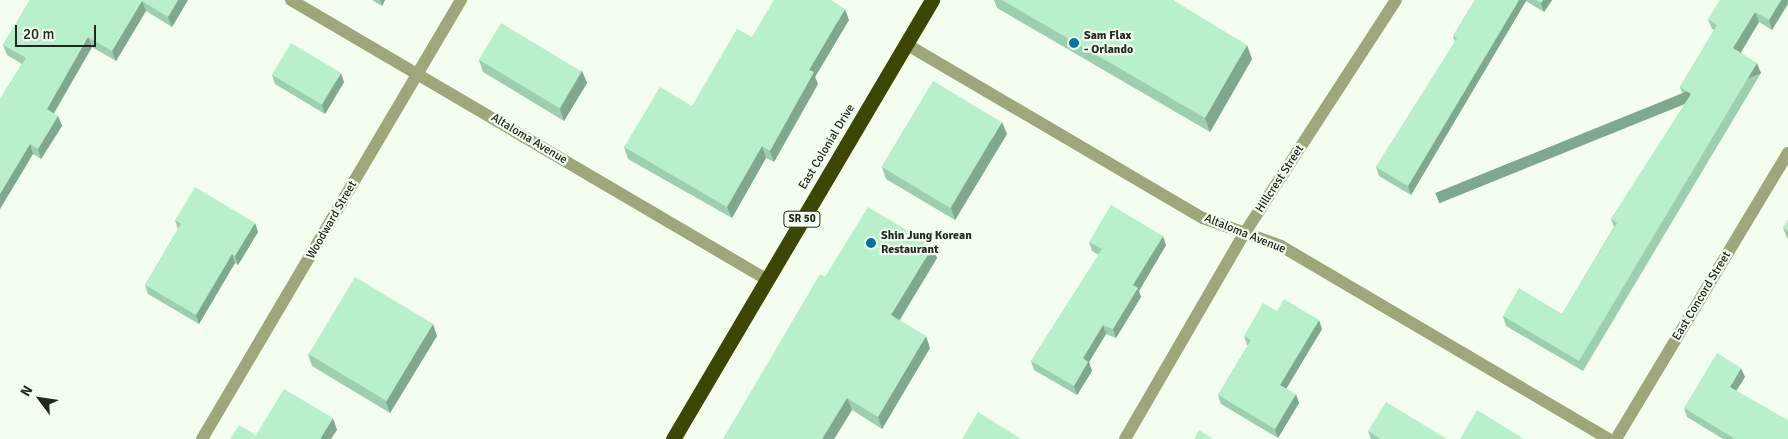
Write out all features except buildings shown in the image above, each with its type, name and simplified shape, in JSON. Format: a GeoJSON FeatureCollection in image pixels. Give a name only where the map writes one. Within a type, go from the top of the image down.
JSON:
{"type":"FeatureCollection","features":[{"type":"Feature","properties":{"kind":"highway","name":"East Colonial Drive"},"geometry":{"type":"LineString","coordinates":[[673,439],[932,0]]}},
{"type":"Feature","properties":{"kind":"street","name":"Altaloma Avenue"},"geometry":{"type":"LineString","coordinates":[[291,0],[766,279]]}},
{"type":"Feature","properties":{"kind":"street","name":"Woodward Street"},"geometry":{"type":"LineString","coordinates":[[202,439],[461,0]]}},
{"type":"Feature","properties":{"kind":"street","name":"Hillcrest Street"},"geometry":{"type":"LineString","coordinates":[[1125,439],[1244,234],[1396,0]]}},
{"type":"Feature","properties":{"kind":"street","name":"Altaloma Avenue"},"geometry":{"type":"LineString","coordinates":[[906,44],[1203,218],[1281,246],[1610,439]]}},
{"type":"Feature","properties":{"kind":"street","name":"East Concord Street"},"geometry":{"type":"LineString","coordinates":[[1616,439],[1788,152]]}},
{"type":"Feature","properties":{"kind":"place","name":"Sam Flax - Orlando"},"geometry":{"type":"Point","coordinates":[1074,43]}},
{"type":"Feature","properties":{"kind":"place","name":"Shin Jung Korean Restaurant"},"geometry":{"type":"Point","coordinates":[871,243]}}]}
